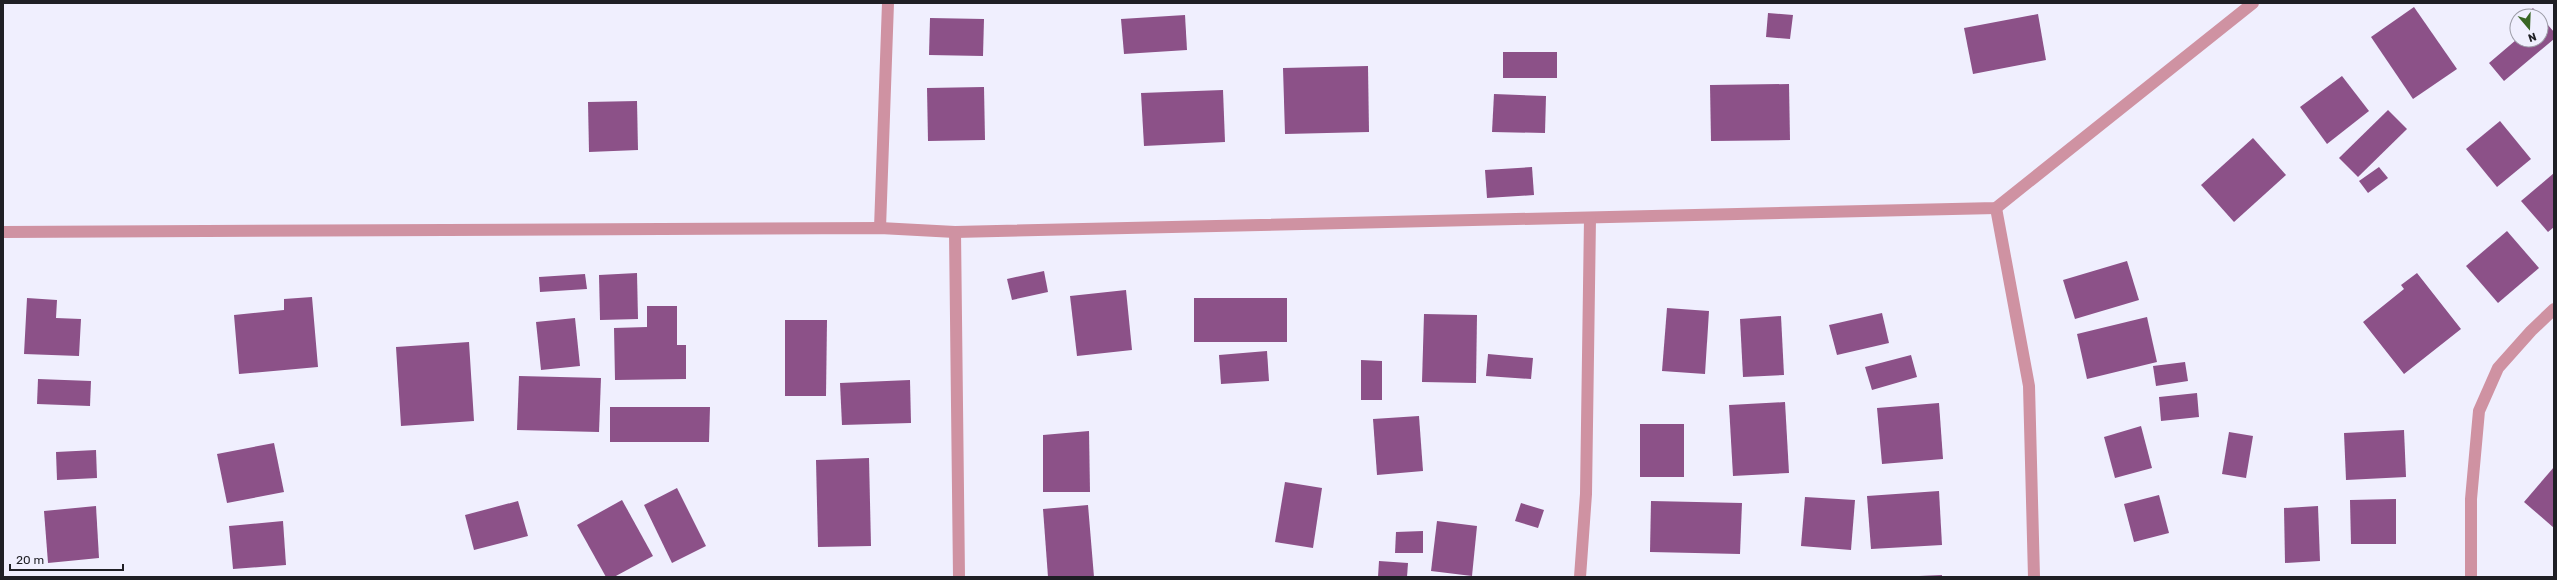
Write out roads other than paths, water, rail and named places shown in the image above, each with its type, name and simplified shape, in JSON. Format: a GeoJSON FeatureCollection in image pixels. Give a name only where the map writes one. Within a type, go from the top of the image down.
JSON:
{"type":"FeatureCollection","features":[{"type":"Feature","properties":{"kind":"street"},"geometry":{"type":"LineString","coordinates":[[880,228],[888,3]]}},
{"type":"Feature","properties":{"kind":"street"},"geometry":{"type":"LineString","coordinates":[[3,232],[880,228],[955,232],[1996,208],[2253,3]]}},
{"type":"Feature","properties":{"kind":"street"},"geometry":{"type":"LineString","coordinates":[[1996,208],[2029,386],[2034,577]]}},
{"type":"Feature","properties":{"kind":"street"},"geometry":{"type":"LineString","coordinates":[[1580,577],[1586,494],[1590,218]]}},
{"type":"Feature","properties":{"kind":"street"},"geometry":{"type":"LineString","coordinates":[[955,232],[959,577]]}},
{"type":"Feature","properties":{"kind":"street"},"geometry":{"type":"LineString","coordinates":[[2471,577],[2471,499],[2479,411],[2498,368],[2531,331],[2554,310]]}}]}
